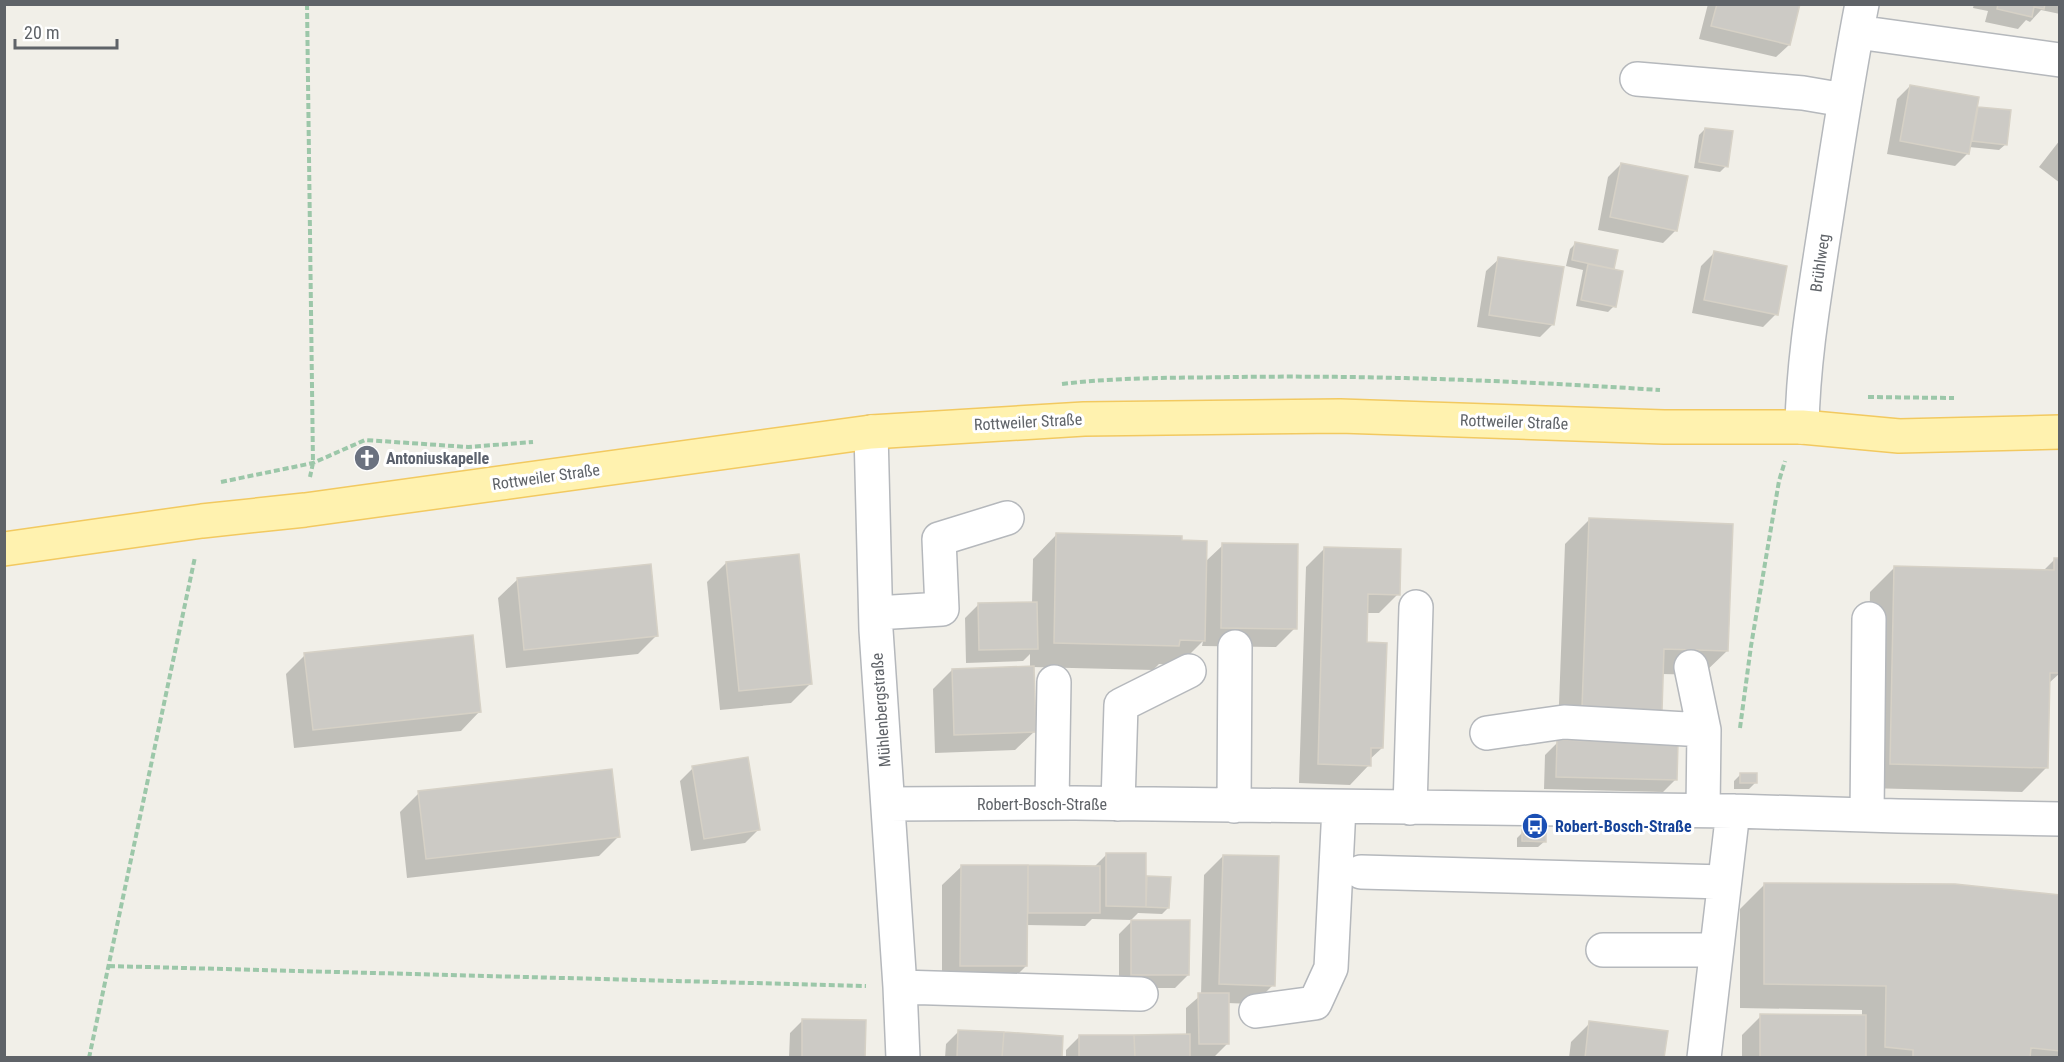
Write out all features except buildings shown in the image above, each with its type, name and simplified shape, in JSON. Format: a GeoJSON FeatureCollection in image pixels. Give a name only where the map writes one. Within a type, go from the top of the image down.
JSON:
{"type":"FeatureCollection","features":[{"type":"Feature","properties":{"kind":"main road","name":"Rottweiler Straße"},"geometry":{"type":"LineString","coordinates":[[4,549],[871,432],[1084,419],[1340,416],[1664,427],[1796,427],[1899,435],[2060,432]]}},
{"type":"Feature","properties":{"kind":"street","name":"Brühlweg"},"geometry":{"type":"LineString","coordinates":[[1796,427],[1844,100],[1860,18],[2060,60]]}},
{"type":"Feature","properties":{"kind":"street"},"geometry":{"type":"LineString","coordinates":[[1637,79],[1803,93],[1844,100]]}},
{"type":"Feature","properties":{"kind":"street","name":"Mühlenbergstraße"},"geometry":{"type":"LineString","coordinates":[[871,432],[876,614],[903,1058]]}},
{"type":"Feature","properties":{"kind":"street"},"geometry":{"type":"LineString","coordinates":[[876,614],[942,609],[939,539],[1007,518]]}},
{"type":"Feature","properties":{"kind":"street"},"geometry":{"type":"LineString","coordinates":[[1410,808],[1416,607]]}},
{"type":"Feature","properties":{"kind":"street"},"geometry":{"type":"LineString","coordinates":[[1867,815],[1869,619]]}},
{"type":"Feature","properties":{"kind":"street"},"geometry":{"type":"LineString","coordinates":[[1234,647],[1234,806]]}},
{"type":"Feature","properties":{"kind":"street"},"geometry":{"type":"LineString","coordinates":[[1691,667],[1718,811],[1724,882],[1704,1058]]}},
{"type":"Feature","properties":{"kind":"street"},"geometry":{"type":"LineString","coordinates":[[1118,804],[1121,705],[1189,671]]}},
{"type":"Feature","properties":{"kind":"street"},"geometry":{"type":"LineString","coordinates":[[1052,803],[1054,682]]}},
{"type":"Feature","properties":{"kind":"street"},"geometry":{"type":"LineString","coordinates":[[1487,733],[1564,722],[1704,730]]}},
{"type":"Feature","properties":{"kind":"street","name":"Robert-Bosch-Straße"},"geometry":{"type":"LineString","coordinates":[[888,804],[1052,803],[1718,811],[2060,819]]}},
{"type":"Feature","properties":{"kind":"street"},"geometry":{"type":"LineString","coordinates":[[1256,1011],[1315,1003],[1331,968],[1340,807]]}},
{"type":"Feature","properties":{"kind":"street"},"geometry":{"type":"LineString","coordinates":[[1362,872],[1724,882]]}},
{"type":"Feature","properties":{"kind":"street"},"geometry":{"type":"LineString","coordinates":[[1603,950],[1716,950]]}},
{"type":"Feature","properties":{"kind":"street"},"geometry":{"type":"LineString","coordinates":[[900,987],[1141,994]]}},
{"type":"Feature","properties":{"kind":"path"},"geometry":{"type":"LineString","coordinates":[[305,510],[313,464],[307,4]]}},
{"type":"Feature","properties":{"kind":"path"},"geometry":{"type":"LineString","coordinates":[[1739,734],[1751,645],[1779,481],[1796,427]]}},
{"type":"Feature","properties":{"kind":"path"},"geometry":{"type":"LineString","coordinates":[[89,1058],[202,521]]}},
{"type":"Feature","properties":{"kind":"path"},"geometry":{"type":"LineString","coordinates":[[109,966],[900,987]]}},
{"type":"Feature","properties":{"kind":"place","name":"Antoniuskapelle"},"geometry":{"type":"Point","coordinates":[367,458]}},
{"type":"Feature","properties":{"kind":"place","name":"Robert-Bosch-Straße"},"geometry":{"type":"Point","coordinates":[1535,826]}}]}
